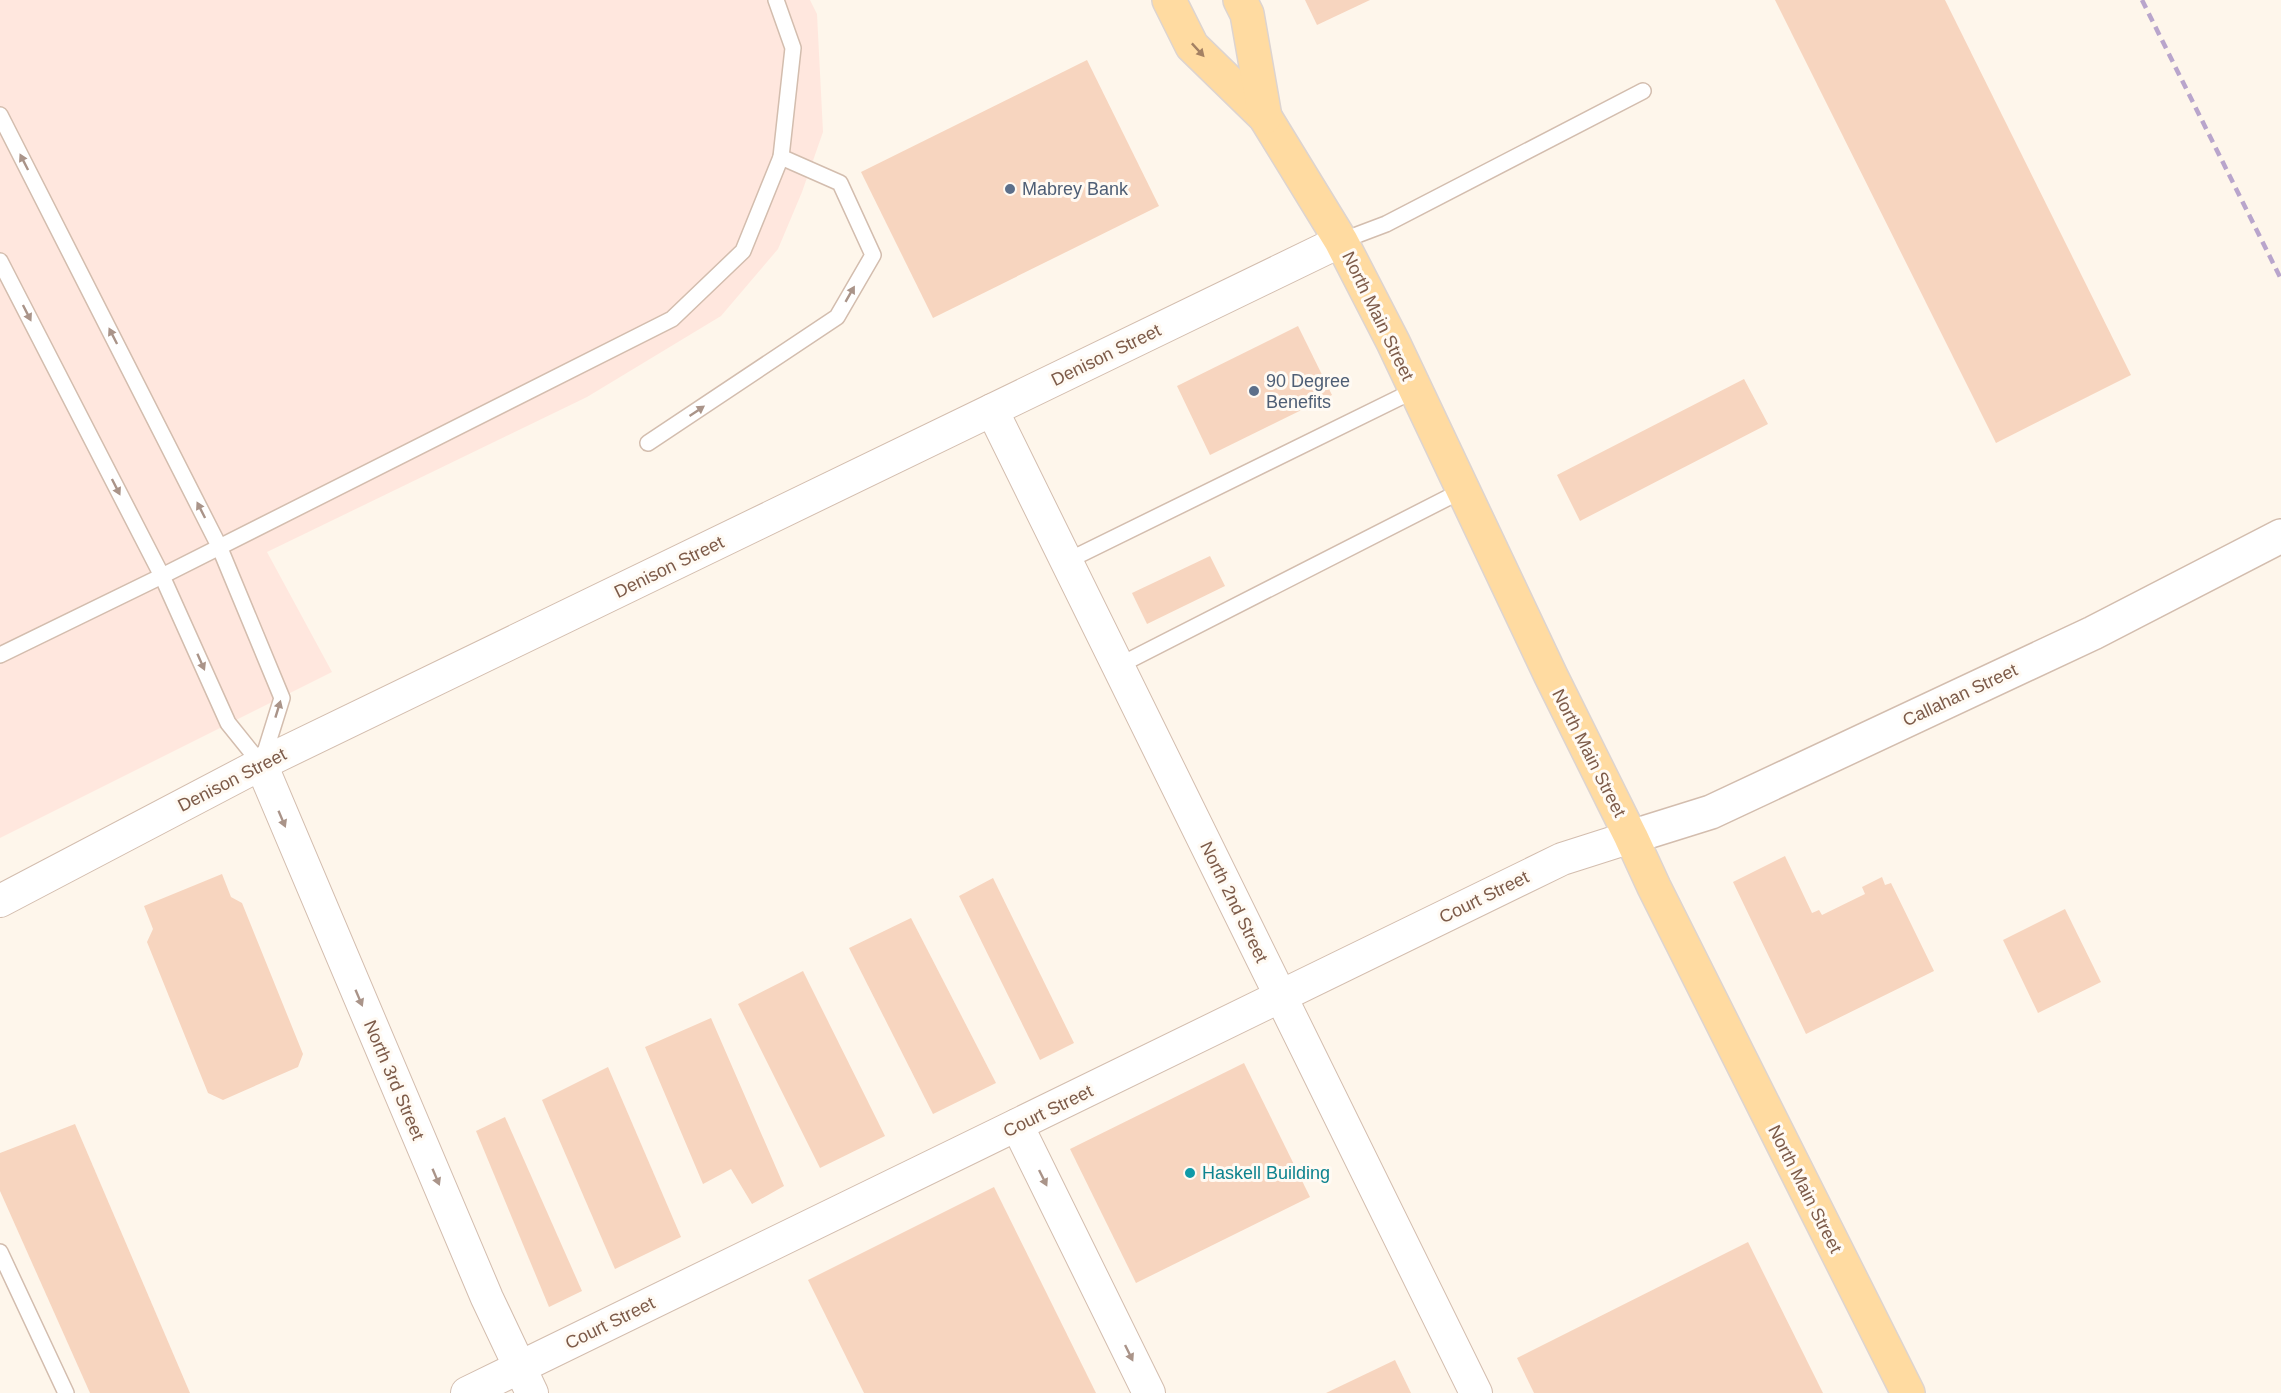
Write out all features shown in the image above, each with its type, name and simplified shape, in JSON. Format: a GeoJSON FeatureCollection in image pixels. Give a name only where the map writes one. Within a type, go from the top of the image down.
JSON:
{"type":"FeatureCollection","features":[{"type":"Feature","properties":{"kind":"main road","name":"North Main Street"},"geometry":{"type":"LineString","coordinates":[[1169,0],[1192,46],[1265,117],[1341,241],[1654,887],[1908,1393]]}},
{"type":"Feature","properties":{"kind":"main road","name":"North Main Street"},"geometry":{"type":"LineString","coordinates":[[1240,0],[1247,14],[1265,117]]}},
{"type":"Feature","properties":{"kind":"street","name":"Denison Street"},"geometry":{"type":"LineString","coordinates":[[0,901],[261,764],[1341,241]]}},
{"type":"Feature","properties":{"kind":"street","name":"North 2nd Street"},"geometry":{"type":"LineString","coordinates":[[992,410],[1476,1393]]}},
{"type":"Feature","properties":{"kind":"street","name":"Callahan Street"},"geometry":{"type":"LineString","coordinates":[[1631,837],[1712,812],[2113,622],[2281,536]]}},
{"type":"Feature","properties":{"kind":"street","name":"North 3rd Street"},"geometry":{"type":"LineString","coordinates":[[261,764],[280,814],[487,1298],[526,1380]]}},
{"type":"Feature","properties":{"kind":"street","name":"Court Street"},"geometry":{"type":"LineString","coordinates":[[467,1393],[526,1380],[1017,1125],[1562,859],[1631,837]]}},
{"type":"Feature","properties":{"kind":"street"},"geometry":{"type":"LineString","coordinates":[[1017,1125],[1149,1393]]}},
{"type":"Feature","properties":{"kind":"lane"},"geometry":{"type":"LineString","coordinates":[[0,655],[672,319],[743,251],[782,156],[793,48],[776,0]]}},
{"type":"Feature","properties":{"kind":"lane"},"geometry":{"type":"LineString","coordinates":[[1341,241],[1386,224],[1643,91]]}},
{"type":"Feature","properties":{"kind":"lane"},"geometry":{"type":"LineString","coordinates":[[0,115],[219,546],[282,698],[261,764]]}},
{"type":"Feature","properties":{"kind":"lane"},"geometry":{"type":"LineString","coordinates":[[648,443],[837,317],[873,255],[840,183],[782,156]]}},
{"type":"Feature","properties":{"kind":"lane"},"geometry":{"type":"LineString","coordinates":[[0,261],[162,576],[228,723],[261,764]]}},
{"type":"Feature","properties":{"kind":"lane"},"geometry":{"type":"LineString","coordinates":[[1067,561],[1415,390]]}},
{"type":"Feature","properties":{"kind":"lane"},"geometry":{"type":"LineString","coordinates":[[1118,666],[1463,490]]}},
{"type":"Feature","properties":{"kind":"lane"},"geometry":{"type":"LineString","coordinates":[[2,1259],[66,1393]]}},
{"type":"Feature","properties":{"kind":"shaded area"},"geometry":{"type":"Polygon","coordinates":[[[0,0],[810,0],[817,14],[823,132],[802,192],[778,249],[721,316],[587,397],[267,552],[332,672],[0,838],[0,0]]]}},
{"type":"Feature","properties":{"kind":"building"},"geometry":{"type":"Polygon","coordinates":[[[1305,0],[1370,0],[1317,25],[1305,0]]]}},
{"type":"Feature","properties":{"kind":"building"},"geometry":{"type":"Polygon","coordinates":[[[1775,0],[1945,0],[2131,375],[1996,443],[1775,0]]]}},
{"type":"Feature","properties":{"kind":"building","name":"Mabrey Bank"},"geometry":{"type":"Polygon","coordinates":[[[1087,60],[1159,206],[933,318],[861,172],[1087,60]]]}},
{"type":"Feature","properties":{"kind":"building","name":"90 Degree Benefits"},"geometry":{"type":"Polygon","coordinates":[[[1298,326],[1332,395],[1210,455],[1177,386],[1298,326]]]}},
{"type":"Feature","properties":{"kind":"building"},"geometry":{"type":"Polygon","coordinates":[[[1744,379],[1768,424],[1580,521],[1557,475],[1744,379]]]}},
{"type":"Feature","properties":{"kind":"building"},"geometry":{"type":"Polygon","coordinates":[[[1210,556],[1225,586],[1147,624],[1132,593],[1210,556]]]}},
{"type":"Feature","properties":{"kind":"building"},"geometry":{"type":"Polygon","coordinates":[[[1785,856],[1812,913],[1819,910],[1822,915],[1865,894],[1862,887],[1882,877],[1885,885],[1891,883],[1934,971],[1806,1034],[1733,882],[1785,856]]]}},
{"type":"Feature","properties":{"kind":"building"},"geometry":{"type":"Polygon","coordinates":[[[222,874],[231,897],[242,903],[303,1054],[298,1067],[223,1100],[208,1093],[147,942],[153,929],[144,906],[222,874]]]}},
{"type":"Feature","properties":{"kind":"building"},"geometry":{"type":"Polygon","coordinates":[[[993,878],[1074,1043],[1040,1060],[959,896],[993,878]]]}},
{"type":"Feature","properties":{"kind":"building"},"geometry":{"type":"Polygon","coordinates":[[[2065,909],[2101,982],[2038,1013],[2003,940],[2065,909]]]}},
{"type":"Feature","properties":{"kind":"building"},"geometry":{"type":"Polygon","coordinates":[[[911,918],[996,1083],[933,1114],[849,948],[911,918]]]}},
{"type":"Feature","properties":{"kind":"building"},"geometry":{"type":"Polygon","coordinates":[[[803,971],[885,1136],[820,1168],[738,1004],[803,971]]]}},
{"type":"Feature","properties":{"kind":"building"},"geometry":{"type":"Polygon","coordinates":[[[711,1018],[784,1186],[752,1204],[731,1169],[703,1184],[645,1047],[711,1018]]]}},
{"type":"Feature","properties":{"kind":"building","name":"Haskell Building"},"geometry":{"type":"Polygon","coordinates":[[[1244,1063],[1310,1197],[1136,1283],[1070,1149],[1244,1063]]]}},
{"type":"Feature","properties":{"kind":"building"},"geometry":{"type":"Polygon","coordinates":[[[608,1067],[681,1237],[615,1269],[542,1100],[608,1067]]]}},
{"type":"Feature","properties":{"kind":"building"},"geometry":{"type":"Polygon","coordinates":[[[505,1117],[582,1291],[549,1307],[476,1131],[505,1117]]]}},
{"type":"Feature","properties":{"kind":"building"},"geometry":{"type":"Polygon","coordinates":[[[75,1124],[190,1393],[90,1393],[0,1191],[0,1153],[75,1124]]]}},
{"type":"Feature","properties":{"kind":"building"},"geometry":{"type":"Polygon","coordinates":[[[994,1187],[1096,1393],[864,1393],[808,1280],[994,1187]]]}},
{"type":"Feature","properties":{"kind":"building"},"geometry":{"type":"Polygon","coordinates":[[[1748,1242],[1823,1393],[1534,1393],[1517,1358],[1748,1242]]]}},
{"type":"Feature","properties":{"kind":"building"},"geometry":{"type":"Polygon","coordinates":[[[1395,1360],[1411,1393],[1326,1393],[1395,1360]]]}},
{"type":"Feature","properties":{"kind":"railway"},"geometry":{"type":"LineString","coordinates":[[2142,0],[2281,279]]}},
{"type":"Feature","properties":{"kind":"place","name":"Mabrey Bank"},"geometry":{"type":"Point","coordinates":[1010,189]}},
{"type":"Feature","properties":{"kind":"place","name":"90 Degree Benefits"},"geometry":{"type":"Point","coordinates":[1254,391]}},
{"type":"Feature","properties":{"kind":"place","name":"Haskell Building"},"geometry":{"type":"Point","coordinates":[1190,1173]}}]}
